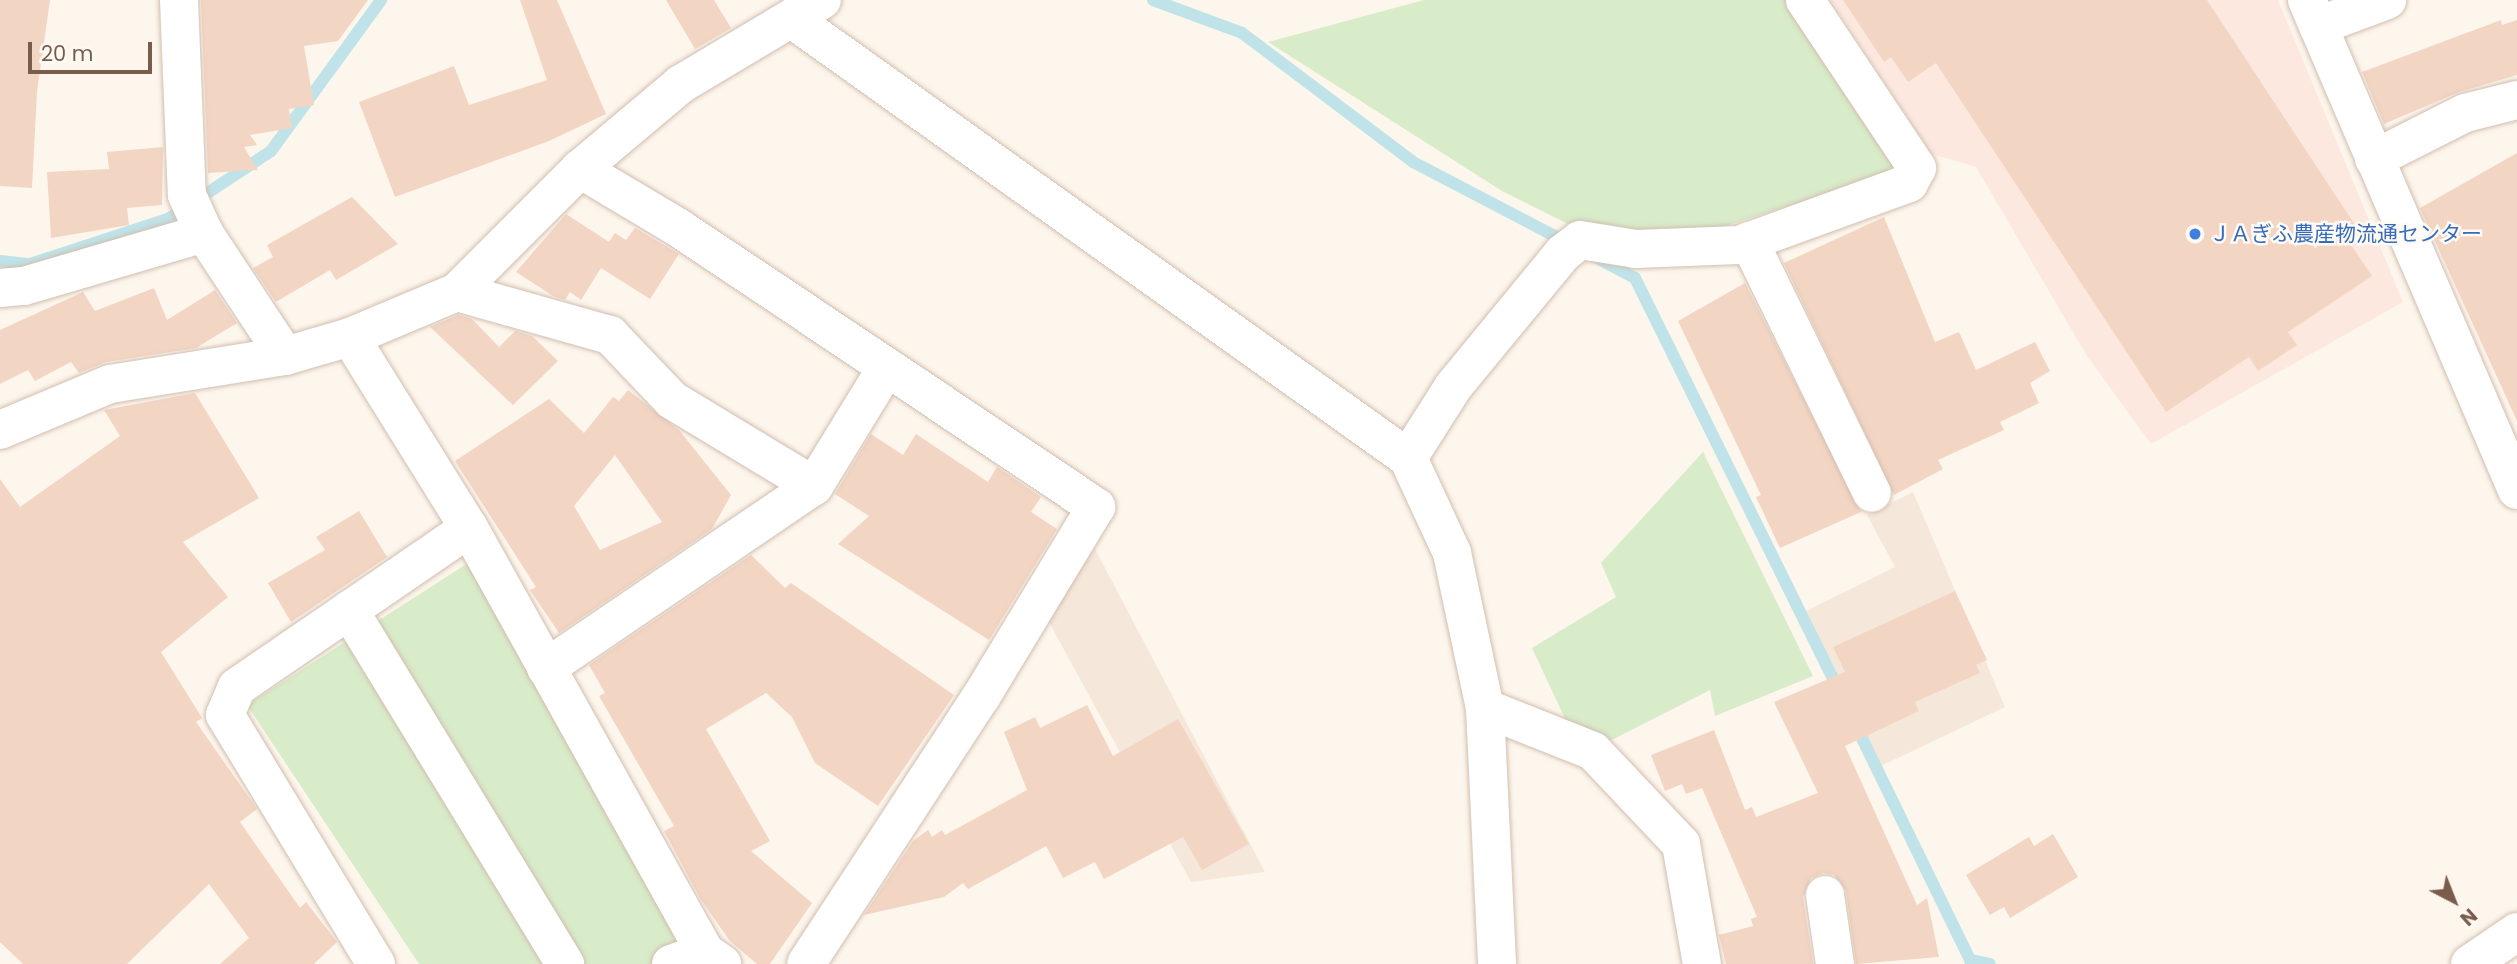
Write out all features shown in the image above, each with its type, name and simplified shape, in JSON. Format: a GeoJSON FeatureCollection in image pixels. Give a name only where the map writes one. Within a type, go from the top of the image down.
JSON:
{"type":"FeatureCollection","features":[{"type":"Feature","properties":{"kind":"street"},"geometry":{"type":"LineString","coordinates":[[179,0],[187,195],[204,233],[285,356]]}},
{"type":"Feature","properties":{"kind":"street"},"geometry":{"type":"LineString","coordinates":[[1408,458],[1453,387],[1563,253],[1580,240],[1636,249],[1749,241],[1909,183],[1917,168],[1805,0]]}},
{"type":"Feature","properties":{"kind":"street"},"geometry":{"type":"LineString","coordinates":[[2386,0],[2313,13],[2517,490]]}},
{"type":"Feature","properties":{"kind":"street"},"geometry":{"type":"LineString","coordinates":[[0,430],[110,384],[285,356],[349,337],[457,292],[580,169],[681,84],[807,10],[1408,458],[1452,553],[1485,708],[1497,964]]}},
{"type":"Feature","properties":{"kind":"street"},"geometry":{"type":"LineString","coordinates":[[2374,159],[2465,113],[2517,100]]}},
{"type":"Feature","properties":{"kind":"street"},"geometry":{"type":"LineString","coordinates":[[580,169],[679,228],[884,370],[991,434],[1096,507],[982,695],[806,964]]}},
{"type":"Feature","properties":{"kind":"street"},"geometry":{"type":"LineString","coordinates":[[0,288],[24,286],[204,233]]}},
{"type":"Feature","properties":{"kind":"street"},"geometry":{"type":"LineString","coordinates":[[1749,241],[1872,493]]}},
{"type":"Feature","properties":{"kind":"street"},"geometry":{"type":"LineString","coordinates":[[457,292],[610,335],[672,400],[814,486]]}},
{"type":"Feature","properties":{"kind":"street"},"geometry":{"type":"LineString","coordinates":[[349,337],[469,528],[699,960]]}},
{"type":"Feature","properties":{"kind":"street"},"geometry":{"type":"LineString","coordinates":[[545,668],[814,486],[884,370]]}},
{"type":"Feature","properties":{"kind":"street"},"geometry":{"type":"LineString","coordinates":[[376,964],[225,715],[237,687],[469,528]]}},
{"type":"Feature","properties":{"kind":"street"},"geometry":{"type":"LineString","coordinates":[[349,610],[565,964]]}},
{"type":"Feature","properties":{"kind":"street"},"geometry":{"type":"LineString","coordinates":[[1485,708],[1593,751],[1681,844],[1702,964]]}},
{"type":"Feature","properties":{"kind":"street"},"geometry":{"type":"LineString","coordinates":[[1825,895],[1835,964]]}},
{"type":"Feature","properties":{"kind":"street"},"geometry":{"type":"LineString","coordinates":[[2470,964],[2517,932]]}},
{"type":"Feature","properties":{"kind":"shaded area","name":"ＪＡぎふ農産物流通センター"},"geometry":{"type":"Polygon","coordinates":[[[1831,0],[2278,0],[2403,302],[2151,444],[2087,356],[1976,167],[1932,154],[1831,0]]]}},
{"type":"Feature","properties":{"kind":"shaded area"},"geometry":{"type":"Polygon","coordinates":[[[1913,492],[2005,707],[1879,767],[1804,612],[1895,567],[1867,515],[1913,492]]]}},
{"type":"Feature","properties":{"kind":"shaded area"},"geometry":{"type":"Polygon","coordinates":[[[1095,549],[1265,872],[1191,882],[1045,615],[1095,549]]]}},
{"type":"Feature","properties":{"kind":"green space"},"geometry":{"type":"Polygon","coordinates":[[[1424,0],[1786,0],[1894,149],[1894,172],[1716,229],[1644,235],[1580,230],[1502,191],[1268,42],[1424,0]]]}},
{"type":"Feature","properties":{"kind":"green space"},"geometry":{"type":"Polygon","coordinates":[[[1703,452],[1813,676],[1715,716],[1710,690],[1608,742],[1568,725],[1532,648],[1616,597],[1601,563],[1703,452]]]}},
{"type":"Feature","properties":{"kind":"green space"},"geometry":{"type":"Polygon","coordinates":[[[468,563],[698,964],[419,964],[247,705],[468,563]]]}},
{"type":"Feature","properties":{"kind":"building"},"geometry":{"type":"Polygon","coordinates":[[[0,0],[50,0],[37,92],[32,188],[0,186],[0,0]]]}},
{"type":"Feature","properties":{"kind":"building"},"geometry":{"type":"Polygon","coordinates":[[[201,0],[368,0],[338,41],[304,46],[314,105],[289,109],[292,128],[250,135],[257,145],[244,147],[258,170],[208,173],[201,0]]]}},
{"type":"Feature","properties":{"kind":"building"},"geometry":{"type":"Polygon","coordinates":[[[520,0],[557,0],[606,114],[549,141],[395,197],[359,102],[454,66],[469,105],[547,80],[520,0]]]}},
{"type":"Feature","properties":{"kind":"building"},"geometry":{"type":"Polygon","coordinates":[[[666,0],[714,0],[731,28],[695,49],[666,0]]]}},
{"type":"Feature","properties":{"kind":"building","name":"ＪＡぎふ農産物流通センター"},"geometry":{"type":"Polygon","coordinates":[[[1843,0],[2207,0],[2355,225],[2343,233],[2372,276],[2288,332],[2297,345],[2258,371],[2249,357],[2166,412],[1936,63],[1908,82],[1891,57],[1884,62],[1843,0]]]}},
{"type":"Feature","properties":{"kind":"building"},"geometry":{"type":"Polygon","coordinates":[[[2501,20],[2502,25],[2517,20],[2517,75],[2459,92],[2384,124],[2362,72],[2501,20]]]}},
{"type":"Feature","properties":{"kind":"building"},"geometry":{"type":"Polygon","coordinates":[[[163,147],[162,205],[127,208],[129,225],[51,238],[47,172],[109,169],[107,152],[163,147]]]}},
{"type":"Feature","properties":{"kind":"building"},"geometry":{"type":"Polygon","coordinates":[[[2517,153],[2517,421],[2420,208],[2517,153]]]}},
{"type":"Feature","properties":{"kind":"building"},"geometry":{"type":"Polygon","coordinates":[[[352,197],[398,244],[336,280],[330,270],[276,302],[253,268],[273,257],[267,245],[352,197]]]}},
{"type":"Feature","properties":{"kind":"building"},"geometry":{"type":"Polygon","coordinates":[[[566,214],[609,242],[615,233],[626,240],[635,228],[679,254],[650,299],[601,268],[581,300],[570,292],[565,300],[553,296],[516,272],[566,214]]]}},
{"type":"Feature","properties":{"kind":"building"},"geometry":{"type":"Polygon","coordinates":[[[1884,217],[1935,342],[1959,332],[1976,370],[2035,342],[2050,371],[2030,383],[2039,403],[2000,422],[2004,430],[1938,460],[1943,469],[1894,495],[1784,263],[1884,217]]]}},
{"type":"Feature","properties":{"kind":"building"},"geometry":{"type":"Polygon","coordinates":[[[1745,283],[1861,512],[1780,548],[1756,497],[1761,495],[1678,321],[1745,283]]]}},
{"type":"Feature","properties":{"kind":"building"},"geometry":{"type":"Polygon","coordinates":[[[154,288],[167,320],[215,290],[237,323],[196,348],[106,362],[79,373],[71,362],[35,381],[28,370],[0,384],[0,330],[83,292],[95,311],[154,288]]]}},
{"type":"Feature","properties":{"kind":"building"},"geometry":{"type":"Polygon","coordinates":[[[458,315],[472,319],[499,347],[515,331],[532,336],[558,361],[513,405],[430,327],[458,315]]]}},
{"type":"Feature","properties":{"kind":"building"},"geometry":{"type":"Polygon","coordinates":[[[628,390],[679,430],[731,495],[712,529],[559,633],[530,590],[536,587],[455,461],[549,399],[584,433],[613,397],[619,401],[628,390]],[[615,455],[574,506],[600,550],[662,522],[615,455]]]}},
{"type":"Feature","properties":{"kind":"building"},"geometry":{"type":"Polygon","coordinates":[[[195,393],[259,498],[183,542],[228,597],[161,652],[202,718],[196,722],[257,809],[240,822],[300,908],[306,902],[337,942],[314,964],[220,964],[249,938],[209,884],[127,964],[23,964],[0,942],[0,479],[20,507],[120,436],[104,410],[195,393]]]}},
{"type":"Feature","properties":{"kind":"building"},"geometry":{"type":"Polygon","coordinates":[[[871,434],[903,455],[916,434],[988,482],[997,467],[1041,497],[1031,512],[1057,529],[989,640],[838,544],[869,516],[835,494],[871,434]]]}},
{"type":"Feature","properties":{"kind":"building"},"geometry":{"type":"Polygon","coordinates":[[[359,511],[387,557],[291,622],[268,583],[325,550],[316,537],[359,511]]]}},
{"type":"Feature","properties":{"kind":"building"},"geometry":{"type":"Polygon","coordinates":[[[751,555],[785,588],[791,583],[954,695],[878,806],[815,763],[792,717],[766,693],[706,729],[770,841],[751,851],[812,903],[770,964],[757,964],[730,941],[701,900],[664,831],[674,826],[599,696],[605,693],[589,665],[751,555]]]}},
{"type":"Feature","properties":{"kind":"building"},"geometry":{"type":"Polygon","coordinates":[[[1955,591],[1987,660],[1976,665],[1980,673],[1915,702],[1919,711],[1845,746],[1917,905],[1927,898],[1939,957],[1856,964],[1846,891],[1834,875],[1823,873],[1811,878],[1803,897],[1813,964],[1726,964],[1719,935],[1753,926],[1751,919],[1757,917],[1702,788],[1686,794],[1682,784],[1665,791],[1651,755],[1714,730],[1745,810],[1752,807],[1756,817],[1818,793],[1774,702],[1845,672],[1833,647],[1955,591]]]}},
{"type":"Feature","properties":{"kind":"building"},"geometry":{"type":"Polygon","coordinates":[[[1087,705],[1113,756],[1178,719],[1249,844],[1202,870],[1183,837],[1104,879],[1095,862],[1063,878],[1046,846],[968,889],[963,883],[944,897],[864,915],[913,841],[928,830],[932,837],[942,830],[945,835],[1027,790],[1004,732],[1035,717],[1040,728],[1087,705]]]}},
{"type":"Feature","properties":{"kind":"building"},"geometry":{"type":"Polygon","coordinates":[[[2053,834],[2078,877],[2010,918],[2004,907],[1990,915],[1966,875],[2029,837],[2034,846],[2053,834]]]}},
{"type":"Feature","properties":{"kind":"waterway"},"geometry":{"type":"LineString","coordinates":[[0,261],[30,264],[168,219],[271,151],[381,0]]}},
{"type":"Feature","properties":{"kind":"waterway"},"geometry":{"type":"LineString","coordinates":[[1153,0],[1242,33],[1413,162],[1566,242]]}},
{"type":"Feature","properties":{"kind":"waterway"},"geometry":{"type":"LineString","coordinates":[[1595,257],[1635,278],[1840,692]]}},
{"type":"Feature","properties":{"kind":"waterway"},"geometry":{"type":"LineString","coordinates":[[1855,724],[1970,960],[1990,964]]}},
{"type":"Feature","properties":{"kind":"place","name":"ＪＡぎふ農産物流通センター"},"geometry":{"type":"Point","coordinates":[2195,234]}}]}
